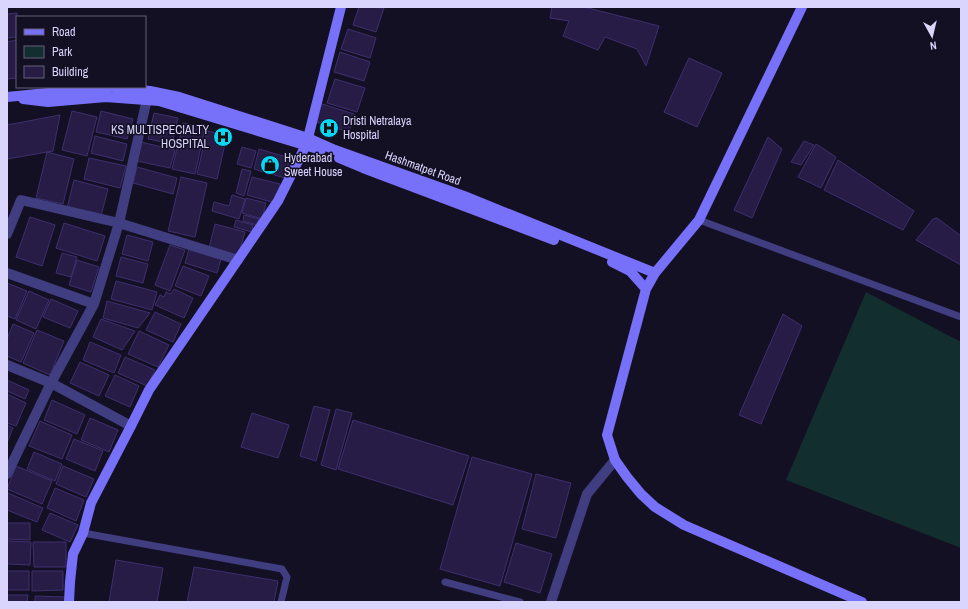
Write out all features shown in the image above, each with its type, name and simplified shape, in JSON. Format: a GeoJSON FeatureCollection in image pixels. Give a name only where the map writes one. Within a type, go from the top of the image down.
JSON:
{"type":"FeatureCollection","features":[{"type":"Feature","properties":{"kind":"main road"},"geometry":{"type":"LineString","coordinates":[[69,602],[73,554],[83,533],[91,503],[130,426],[149,390],[278,201],[307,142],[341,7]]}},
{"type":"Feature","properties":{"kind":"main road"},"geometry":{"type":"LineString","coordinates":[[802,7],[699,220],[655,273],[646,288],[607,435],[615,460],[627,477],[655,507],[684,525],[862,602]]}},
{"type":"Feature","properties":{"kind":"main road","name":"Hashmatpet Road"},"geometry":{"type":"LineString","coordinates":[[9,97],[96,88]]}},
{"type":"Feature","properties":{"kind":"main road","name":"Hashmatpet Road"},"geometry":{"type":"LineString","coordinates":[[118,88],[150,91],[179,97],[307,142],[363,168],[612,262],[630,271],[646,288]]}},
{"type":"Feature","properties":{"kind":"main road","name":"Hashmatpet Road"},"geometry":{"type":"LineString","coordinates":[[9,97],[48,102],[106,97],[159,101],[335,150],[464,196],[655,273]]}},
{"type":"Feature","properties":{"kind":"street"},"geometry":{"type":"LineString","coordinates":[[7,474],[51,383],[94,304],[119,223],[147,99]]}},
{"type":"Feature","properties":{"kind":"street"},"geometry":{"type":"LineString","coordinates":[[7,234],[21,200],[119,223],[238,260]]}},
{"type":"Feature","properties":{"kind":"street"},"geometry":{"type":"LineString","coordinates":[[7,273],[94,304]]}},
{"type":"Feature","properties":{"kind":"street"},"geometry":{"type":"LineString","coordinates":[[7,365],[51,383],[130,426]]}},
{"type":"Feature","properties":{"kind":"street"},"geometry":{"type":"LineString","coordinates":[[551,602],[587,494],[615,460]]}},
{"type":"Feature","properties":{"kind":"lane"},"geometry":{"type":"LineString","coordinates":[[699,220],[961,317]]}},
{"type":"Feature","properties":{"kind":"lane"},"geometry":{"type":"LineString","coordinates":[[83,533],[282,568],[287,577],[281,602]]}},
{"type":"Feature","properties":{"kind":"lane"},"geometry":{"type":"LineString","coordinates":[[445,582],[520,602]]}},
{"type":"Feature","properties":{"kind":"green space"},"geometry":{"type":"Polygon","coordinates":[[[866,292],[961,342],[961,548],[786,480],[866,292]]]}},
{"type":"Feature","properties":{"kind":"building"},"geometry":{"type":"Polygon","coordinates":[[[359,7],[384,8],[376,32],[353,25],[359,7]]]}},
{"type":"Feature","properties":{"kind":"building"},"geometry":{"type":"Polygon","coordinates":[[[552,7],[584,7],[659,26],[646,66],[637,49],[605,37],[598,50],[563,36],[569,21],[550,18],[552,7]]]}},
{"type":"Feature","properties":{"kind":"building"},"geometry":{"type":"Polygon","coordinates":[[[17,13],[16,37],[7,38],[7,14],[17,13]]]}},
{"type":"Feature","properties":{"kind":"building"},"geometry":{"type":"Polygon","coordinates":[[[348,29],[376,38],[370,58],[341,49],[348,29]]]}},
{"type":"Feature","properties":{"kind":"building"},"geometry":{"type":"Polygon","coordinates":[[[16,40],[16,78],[7,79],[7,42],[16,40]]]}},
{"type":"Feature","properties":{"kind":"building"},"geometry":{"type":"Polygon","coordinates":[[[340,52],[370,62],[364,81],[334,72],[340,52]]]}},
{"type":"Feature","properties":{"kind":"building"},"geometry":{"type":"Polygon","coordinates":[[[689,58],[722,73],[697,127],[664,112],[689,58]]]}},
{"type":"Feature","properties":{"kind":"building"},"geometry":{"type":"Polygon","coordinates":[[[335,79],[365,88],[357,112],[327,103],[335,79]]]}},
{"type":"Feature","properties":{"kind":"building"},"geometry":{"type":"Polygon","coordinates":[[[319,103],[354,114],[349,132],[313,121],[319,103]]]}},
{"type":"Feature","properties":{"kind":"building"},"geometry":{"type":"Polygon","coordinates":[[[72,111],[97,117],[87,156],[62,150],[72,111]]]}},
{"type":"Feature","properties":{"kind":"building"},"geometry":{"type":"Polygon","coordinates":[[[101,111],[133,119],[127,139],[96,132],[101,111]]]}},
{"type":"Feature","properties":{"kind":"building"},"geometry":{"type":"Polygon","coordinates":[[[154,113],[178,118],[172,144],[148,139],[154,113]]]}},
{"type":"Feature","properties":{"kind":"building"},"geometry":{"type":"Polygon","coordinates":[[[60,115],[53,151],[7,159],[7,125],[60,115]]]}},
{"type":"Feature","properties":{"kind":"building"},"geometry":{"type":"Polygon","coordinates":[[[183,123],[205,128],[195,174],[172,169],[183,123]]]}},
{"type":"Feature","properties":{"kind":"building"},"geometry":{"type":"Polygon","coordinates":[[[207,131],[227,135],[217,179],[197,174],[207,131]]]}},
{"type":"Feature","properties":{"kind":"building"},"geometry":{"type":"Polygon","coordinates":[[[95,136],[127,144],[123,161],[91,153],[95,136]]]}},
{"type":"Feature","properties":{"kind":"building"},"geometry":{"type":"Polygon","coordinates":[[[768,137],[782,149],[752,218],[734,210],[768,137]]]}},
{"type":"Feature","properties":{"kind":"building"},"geometry":{"type":"Polygon","coordinates":[[[804,141],[814,145],[801,165],[791,162],[804,141]]]}},
{"type":"Feature","properties":{"kind":"building"},"geometry":{"type":"Polygon","coordinates":[[[141,142],[175,150],[170,168],[137,161],[141,142]]]}},
{"type":"Feature","properties":{"kind":"building"},"geometry":{"type":"Polygon","coordinates":[[[816,144],[836,157],[821,188],[798,177],[816,144]]]}},
{"type":"Feature","properties":{"kind":"building"},"geometry":{"type":"Polygon","coordinates":[[[242,147],[256,151],[251,168],[237,164],[242,147]]]}},
{"type":"Feature","properties":{"kind":"building"},"geometry":{"type":"Polygon","coordinates":[[[259,149],[290,158],[285,178],[254,169],[259,149]]]}},
{"type":"Feature","properties":{"kind":"building"},"geometry":{"type":"Polygon","coordinates":[[[47,152],[74,159],[63,204],[36,198],[47,152]]]}},
{"type":"Feature","properties":{"kind":"building"},"geometry":{"type":"Polygon","coordinates":[[[89,158],[126,166],[120,188],[84,179],[89,158]]]}},
{"type":"Feature","properties":{"kind":"building"},"geometry":{"type":"Polygon","coordinates":[[[838,160],[914,211],[903,230],[824,190],[838,160]]]}},
{"type":"Feature","properties":{"kind":"building"},"geometry":{"type":"Polygon","coordinates":[[[137,167],[177,178],[173,194],[133,183],[137,167]]]}},
{"type":"Feature","properties":{"kind":"building"},"geometry":{"type":"Polygon","coordinates":[[[242,169],[251,171],[244,196],[236,193],[242,169]]]}},
{"type":"Feature","properties":{"kind":"building"},"geometry":{"type":"Polygon","coordinates":[[[181,177],[207,183],[195,237],[168,231],[181,177]]]}},
{"type":"Feature","properties":{"kind":"building"},"geometry":{"type":"Polygon","coordinates":[[[252,177],[280,184],[275,203],[247,195],[252,177]]]}},
{"type":"Feature","properties":{"kind":"building"},"geometry":{"type":"Polygon","coordinates":[[[74,180],[108,189],[101,216],[67,208],[74,180]]]}},
{"type":"Feature","properties":{"kind":"building"},"geometry":{"type":"Polygon","coordinates":[[[232,195],[245,199],[239,219],[212,211],[214,202],[229,206],[232,195]]]}},
{"type":"Feature","properties":{"kind":"building"},"geometry":{"type":"Polygon","coordinates":[[[246,198],[266,203],[262,219],[242,213],[246,198]]]}},
{"type":"Feature","properties":{"kind":"building"},"geometry":{"type":"Polygon","coordinates":[[[244,215],[259,219],[257,225],[243,221],[244,215]]]}},
{"type":"Feature","properties":{"kind":"building"},"geometry":{"type":"Polygon","coordinates":[[[30,217],[55,225],[42,266],[16,257],[30,217]]]}},
{"type":"Feature","properties":{"kind":"building"},"geometry":{"type":"Polygon","coordinates":[[[937,218],[961,236],[961,265],[916,240],[933,219],[937,218]]]}},
{"type":"Feature","properties":{"kind":"building"},"geometry":{"type":"Polygon","coordinates":[[[236,220],[253,225],[252,232],[234,227],[236,220]]]}},
{"type":"Feature","properties":{"kind":"building"},"geometry":{"type":"Polygon","coordinates":[[[64,223],[105,236],[97,261],[56,248],[64,223]]]}},
{"type":"Feature","properties":{"kind":"building"},"geometry":{"type":"Polygon","coordinates":[[[215,224],[245,232],[238,256],[209,248],[215,224]]]}},
{"type":"Feature","properties":{"kind":"building"},"geometry":{"type":"Polygon","coordinates":[[[127,235],[153,242],[148,261],[122,254],[127,235]]]}},
{"type":"Feature","properties":{"kind":"building"},"geometry":{"type":"Polygon","coordinates":[[[170,245],[185,250],[170,291],[155,285],[170,245]]]}},
{"type":"Feature","properties":{"kind":"building"},"geometry":{"type":"Polygon","coordinates":[[[189,249],[221,259],[217,273],[185,263],[189,249]]]}},
{"type":"Feature","properties":{"kind":"building"},"geometry":{"type":"Polygon","coordinates":[[[62,253],[77,257],[71,277],[56,273],[62,253]]]}},
{"type":"Feature","properties":{"kind":"building"},"geometry":{"type":"Polygon","coordinates":[[[121,257],[148,264],[143,283],[116,276],[121,257]]]}},
{"type":"Feature","properties":{"kind":"building"},"geometry":{"type":"Polygon","coordinates":[[[77,260],[99,267],[91,292],[69,285],[77,260]]]}},
{"type":"Feature","properties":{"kind":"building"},"geometry":{"type":"Polygon","coordinates":[[[183,266],[209,276],[201,296],[175,286],[183,266]]]}},
{"type":"Feature","properties":{"kind":"building"},"geometry":{"type":"Polygon","coordinates":[[[116,281],[157,292],[152,310],[111,299],[116,281]]]}},
{"type":"Feature","properties":{"kind":"building"},"geometry":{"type":"Polygon","coordinates":[[[7,283],[27,291],[15,319],[7,316],[7,283]]]}},
{"type":"Feature","properties":{"kind":"building"},"geometry":{"type":"Polygon","coordinates":[[[174,289],[193,298],[184,318],[155,305],[160,295],[164,297],[166,292],[171,294],[174,289]]]}},
{"type":"Feature","properties":{"kind":"building"},"geometry":{"type":"Polygon","coordinates":[[[29,291],[49,300],[36,329],[16,320],[29,291]]]}},
{"type":"Feature","properties":{"kind":"building"},"geometry":{"type":"Polygon","coordinates":[[[51,299],[78,311],[70,328],[43,317],[51,299]]]}},
{"type":"Feature","properties":{"kind":"building"},"geometry":{"type":"Polygon","coordinates":[[[107,301],[150,313],[138,328],[103,318],[107,301]]]}},
{"type":"Feature","properties":{"kind":"building"},"geometry":{"type":"Polygon","coordinates":[[[155,312],[181,324],[173,342],[146,330],[155,312]]]}},
{"type":"Feature","properties":{"kind":"building"},"geometry":{"type":"Polygon","coordinates":[[[783,314],[802,326],[761,424],[739,415],[783,314]]]}},
{"type":"Feature","properties":{"kind":"building"},"geometry":{"type":"Polygon","coordinates":[[[101,319],[135,331],[122,350],[93,337],[101,319]]]}},
{"type":"Feature","properties":{"kind":"building"},"geometry":{"type":"Polygon","coordinates":[[[13,324],[34,333],[21,362],[7,356],[7,339],[13,324]]]}},
{"type":"Feature","properties":{"kind":"building"},"geometry":{"type":"Polygon","coordinates":[[[37,330],[64,341],[50,375],[23,363],[37,330]]]}},
{"type":"Feature","properties":{"kind":"building"},"geometry":{"type":"Polygon","coordinates":[[[139,331],[169,345],[158,367],[128,354],[139,331]]]}},
{"type":"Feature","properties":{"kind":"building"},"geometry":{"type":"Polygon","coordinates":[[[90,342],[121,355],[114,373],[83,360],[90,342]]]}},
{"type":"Feature","properties":{"kind":"building"},"geometry":{"type":"Polygon","coordinates":[[[125,357],[155,370],[147,386],[118,373],[125,357]]]}},
{"type":"Feature","properties":{"kind":"building"},"geometry":{"type":"Polygon","coordinates":[[[80,362],[109,375],[99,396],[70,383],[80,362]]]}},
{"type":"Feature","properties":{"kind":"building"},"geometry":{"type":"Polygon","coordinates":[[[115,375],[139,386],[130,407],[105,396],[115,375]]]}},
{"type":"Feature","properties":{"kind":"building"},"geometry":{"type":"Polygon","coordinates":[[[7,380],[29,390],[25,399],[7,391],[7,380]]]}},
{"type":"Feature","properties":{"kind":"building"},"geometry":{"type":"Polygon","coordinates":[[[7,394],[26,403],[16,426],[7,423],[7,394]]]}},
{"type":"Feature","properties":{"kind":"building"},"geometry":{"type":"Polygon","coordinates":[[[52,400],[85,415],[77,434],[44,420],[52,400]]]}},
{"type":"Feature","properties":{"kind":"building"},"geometry":{"type":"Polygon","coordinates":[[[314,406],[330,410],[316,461],[300,456],[314,406]]]}},
{"type":"Feature","properties":{"kind":"building"},"geometry":{"type":"Polygon","coordinates":[[[336,409],[352,413],[336,470],[321,465],[336,409]]]}},
{"type":"Feature","properties":{"kind":"building"},"geometry":{"type":"Polygon","coordinates":[[[252,413],[289,425],[278,458],[241,447],[252,413]]]}},
{"type":"Feature","properties":{"kind":"building"},"geometry":{"type":"Polygon","coordinates":[[[90,418],[118,430],[109,452],[81,440],[90,418]]]}},
{"type":"Feature","properties":{"kind":"building"},"geometry":{"type":"Polygon","coordinates":[[[353,420],[469,456],[453,505],[338,469],[353,420]]]}},
{"type":"Feature","properties":{"kind":"building"},"geometry":{"type":"Polygon","coordinates":[[[40,421],[72,435],[62,459],[29,446],[40,421]]]}},
{"type":"Feature","properties":{"kind":"building"},"geometry":{"type":"Polygon","coordinates":[[[7,425],[13,428],[7,443],[7,425]]]}},
{"type":"Feature","properties":{"kind":"building"},"geometry":{"type":"Polygon","coordinates":[[[74,439],[103,451],[95,471],[66,459],[74,439]]]}},
{"type":"Feature","properties":{"kind":"building"},"geometry":{"type":"Polygon","coordinates":[[[34,452],[62,464],[55,481],[27,469],[34,452]]]}},
{"type":"Feature","properties":{"kind":"building"},"geometry":{"type":"Polygon","coordinates":[[[472,457],[532,474],[500,586],[440,569],[472,457]]]}},
{"type":"Feature","properties":{"kind":"building"},"geometry":{"type":"Polygon","coordinates":[[[16,466],[52,481],[42,504],[7,489],[16,466]]]}},
{"type":"Feature","properties":{"kind":"building"},"geometry":{"type":"Polygon","coordinates":[[[63,466],[94,479],[86,497],[56,484],[63,466]]]}},
{"type":"Feature","properties":{"kind":"building"},"geometry":{"type":"Polygon","coordinates":[[[536,474],[571,483],[556,538],[522,529],[536,474]]]}},
{"type":"Feature","properties":{"kind":"building"},"geometry":{"type":"Polygon","coordinates":[[[55,488],[84,500],[76,521],[47,508],[55,488]]]}},
{"type":"Feature","properties":{"kind":"building"},"geometry":{"type":"Polygon","coordinates":[[[8,493],[43,508],[37,522],[7,510],[8,493]]]}},
{"type":"Feature","properties":{"kind":"building"},"geometry":{"type":"Polygon","coordinates":[[[50,513],[78,525],[70,542],[42,530],[50,513]]]}},
{"type":"Feature","properties":{"kind":"building"},"geometry":{"type":"Polygon","coordinates":[[[7,523],[30,523],[30,540],[7,539],[7,523]]]}},
{"type":"Feature","properties":{"kind":"building"},"geometry":{"type":"Polygon","coordinates":[[[7,541],[31,542],[30,565],[7,564],[7,541]]]}},
{"type":"Feature","properties":{"kind":"building"},"geometry":{"type":"Polygon","coordinates":[[[33,542],[66,542],[66,567],[34,567],[33,542]]]}},
{"type":"Feature","properties":{"kind":"building"},"geometry":{"type":"Polygon","coordinates":[[[516,543],[552,554],[540,593],[504,582],[516,543]]]}},
{"type":"Feature","properties":{"kind":"building"},"geometry":{"type":"Polygon","coordinates":[[[116,560],[163,568],[157,602],[109,602],[116,560]]]}},
{"type":"Feature","properties":{"kind":"building"},"geometry":{"type":"Polygon","coordinates":[[[194,567],[278,581],[274,602],[187,602],[194,567]]]}},
{"type":"Feature","properties":{"kind":"building"},"geometry":{"type":"Polygon","coordinates":[[[7,571],[29,571],[29,590],[7,590],[7,571]]]}},
{"type":"Feature","properties":{"kind":"building"},"geometry":{"type":"Polygon","coordinates":[[[32,571],[63,571],[63,590],[32,591],[32,571]]]}},
{"type":"Feature","properties":{"kind":"building"},"geometry":{"type":"Polygon","coordinates":[[[7,595],[28,595],[27,602],[7,602],[7,595]]]}},
{"type":"Feature","properties":{"kind":"building"},"geometry":{"type":"Polygon","coordinates":[[[35,596],[65,597],[65,602],[35,602],[35,596]]]}},
{"type":"Feature","properties":{"kind":"place","name":"Dristi Netralaya Hospital"},"geometry":{"type":"Point","coordinates":[329,128]}},
{"type":"Feature","properties":{"kind":"place","name":"KS MULTISPECIALTY HOSPITAL"},"geometry":{"type":"Point","coordinates":[223,137]}},
{"type":"Feature","properties":{"kind":"place","name":"Hyderabad Sweet House"},"geometry":{"type":"Point","coordinates":[270,165]}}]}
